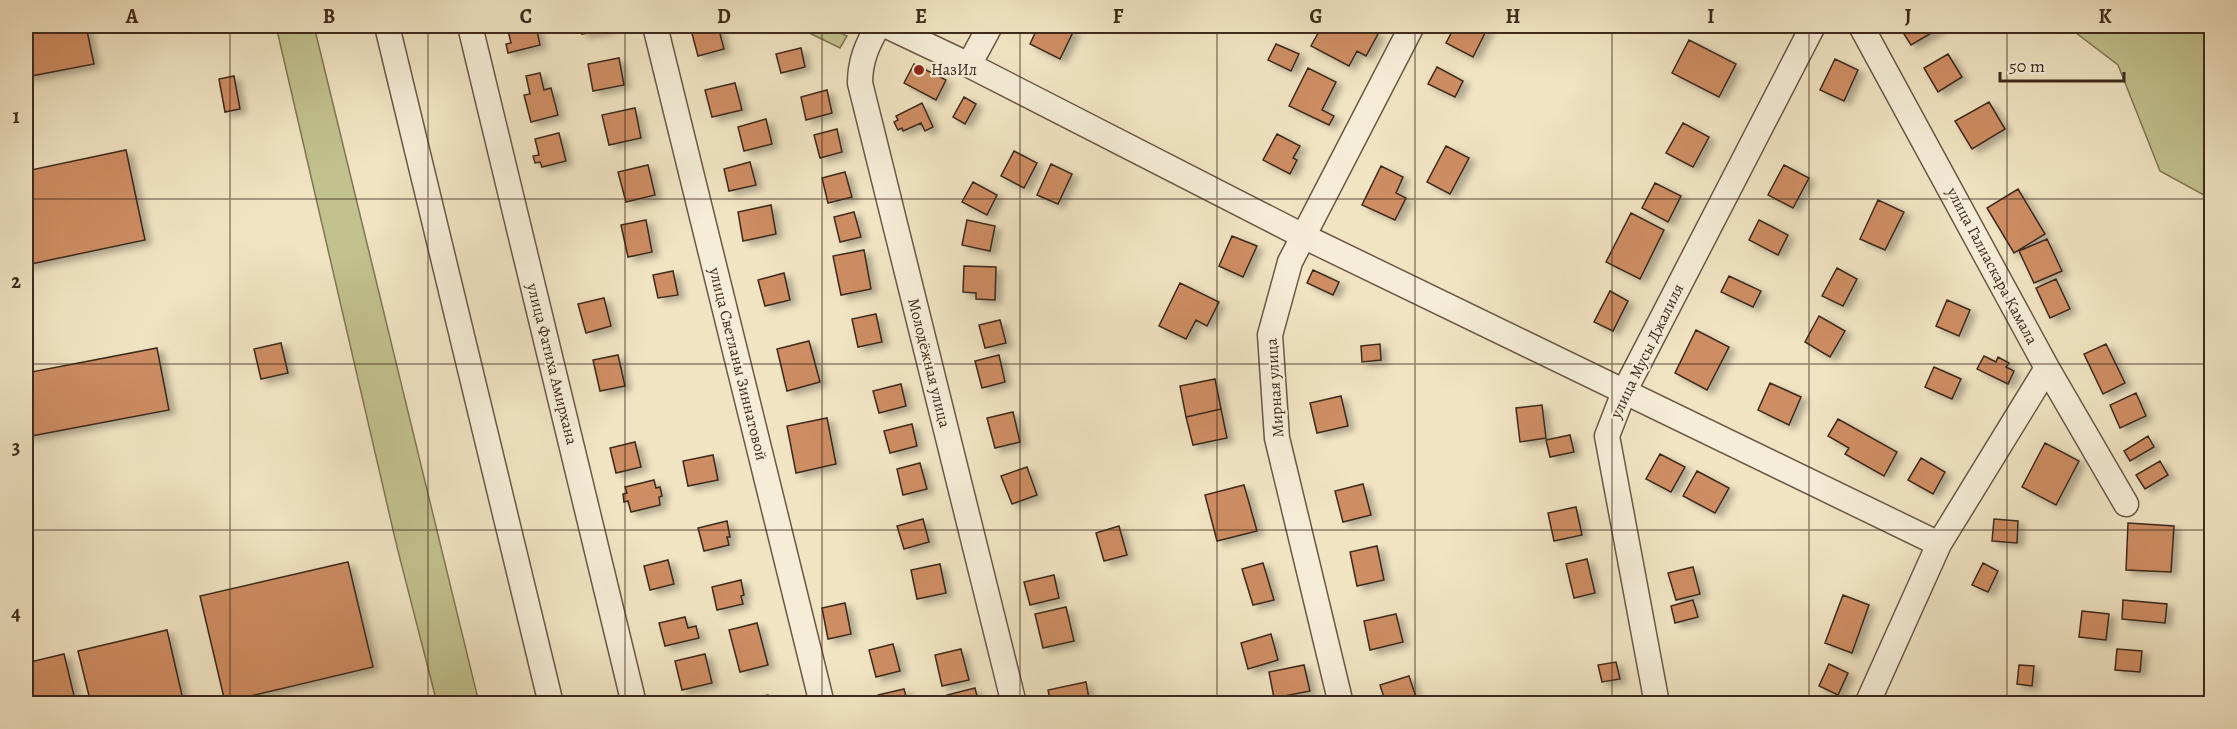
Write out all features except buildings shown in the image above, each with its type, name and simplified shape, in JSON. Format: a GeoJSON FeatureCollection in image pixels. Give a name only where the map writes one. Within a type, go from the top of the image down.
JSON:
{"type":"FeatureCollection","features":[{"type":"Feature","properties":{"kind":"street"},"geometry":{"type":"LineString","coordinates":[[387,26],[551,704]]}},
{"type":"Feature","properties":{"kind":"street","name":"улица Фатиха Амирхана"},"geometry":{"type":"LineString","coordinates":[[470,26],[634,704]]}},
{"type":"Feature","properties":{"kind":"street","name":"улица Светланы Зиннатовой"},"geometry":{"type":"LineString","coordinates":[[655,26],[822,704]]}},
{"type":"Feature","properties":{"kind":"street","name":"Молодёжная улица"},"geometry":{"type":"LineString","coordinates":[[878,26],[860,65],[860,83],[1014,704]]}},
{"type":"Feature","properties":{"kind":"street"},"geometry":{"type":"LineString","coordinates":[[887,26],[969,65],[1303,236],[1939,544]]}},
{"type":"Feature","properties":{"kind":"street"},"geometry":{"type":"LineString","coordinates":[[969,65],[990,26]]}},
{"type":"Feature","properties":{"kind":"street","name":"Мирная улица"},"geometry":{"type":"LineString","coordinates":[[1341,704],[1277,438],[1270,334],[1290,262],[1412,26]]}},
{"type":"Feature","properties":{"kind":"street","name":"улица Мусы Джалиля"},"geometry":{"type":"LineString","coordinates":[[1657,704],[1606,436],[1624,392],[1813,26]]}},
{"type":"Feature","properties":{"kind":"street","name":"улица Галиаскара Камала"},"geometry":{"type":"LineString","coordinates":[[1861,26],[2047,368],[2126,504]]}},
{"type":"Feature","properties":{"kind":"street"},"geometry":{"type":"LineString","coordinates":[[1867,704],[1939,544],[2047,368]]}},
{"type":"Feature","properties":{"kind":"green space"},"geometry":{"type":"Polygon","coordinates":[[[276,26],[314,26],[479,703],[437,703],[397,547],[276,26]]]}},
{"type":"Feature","properties":{"kind":"green space"},"geometry":{"type":"Polygon","coordinates":[[[795,26],[826,26],[847,36],[840,48],[795,26]]]}},
{"type":"Feature","properties":{"kind":"green space"},"geometry":{"type":"Polygon","coordinates":[[[2067,26],[2211,26],[2211,199],[2160,171],[2118,65],[2067,26]]]}},
{"type":"Feature","properties":{"kind":"place","name":"НазИл"},"geometry":{"type":"Point","coordinates":[919,70]}}]}
